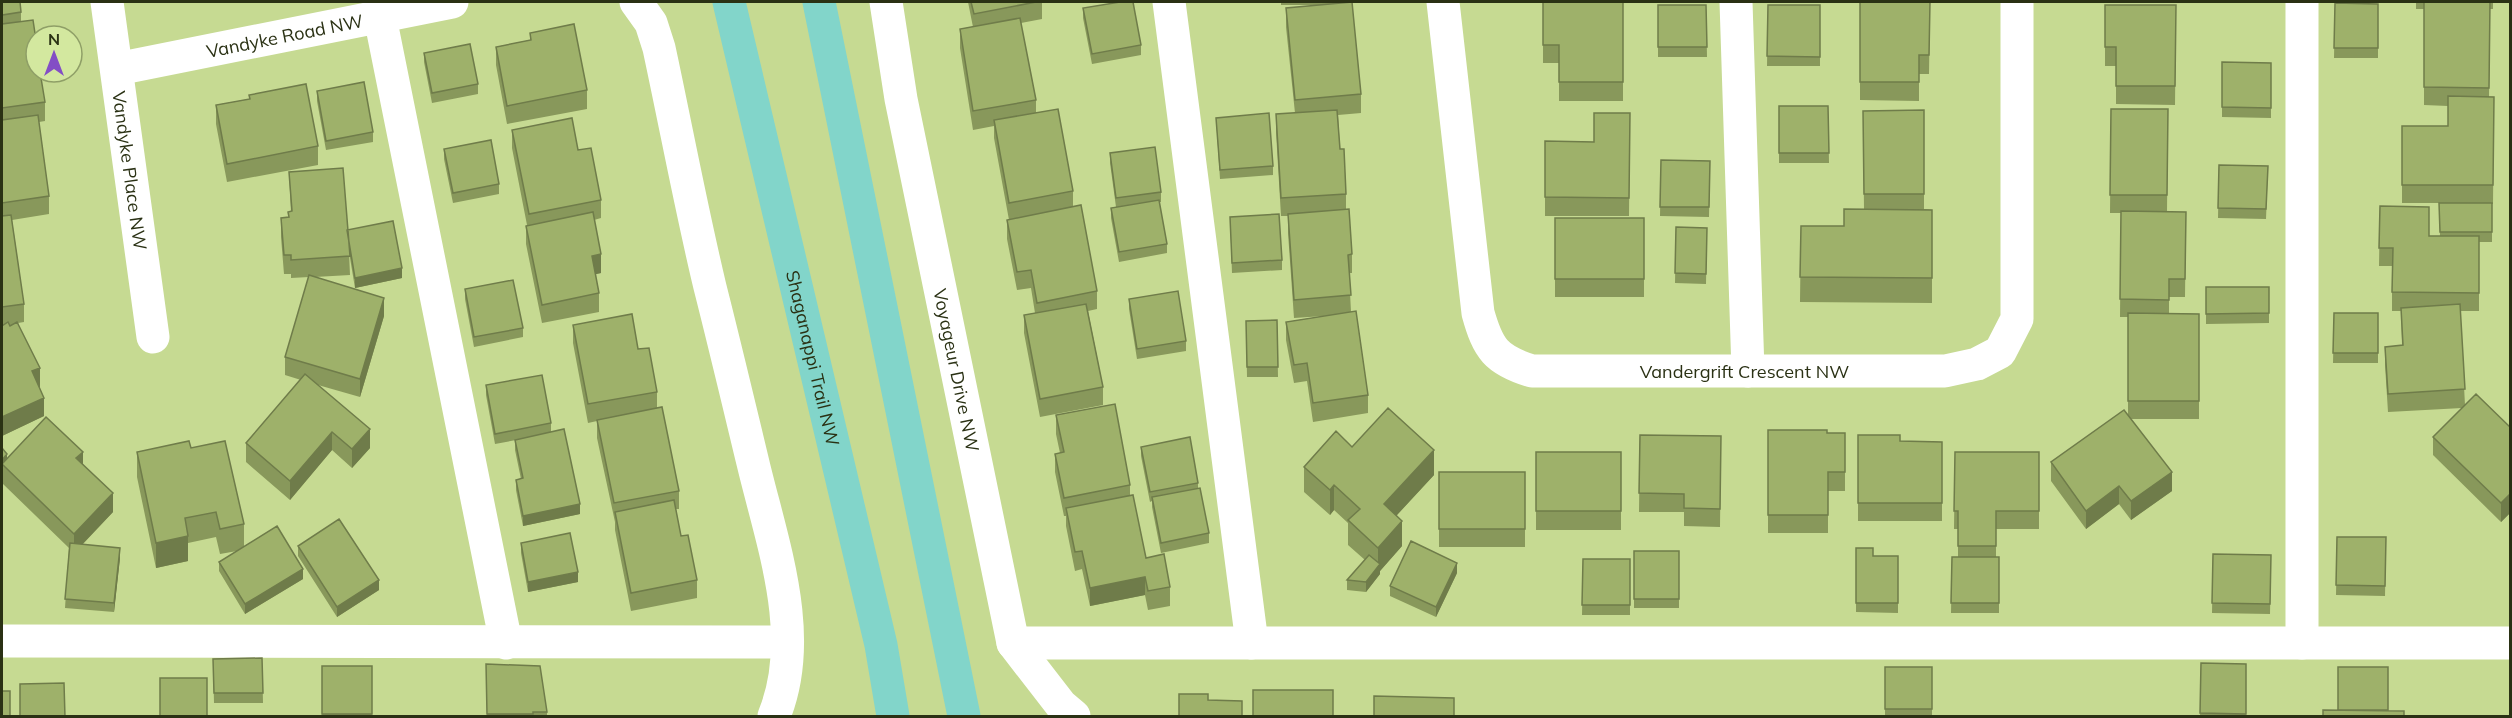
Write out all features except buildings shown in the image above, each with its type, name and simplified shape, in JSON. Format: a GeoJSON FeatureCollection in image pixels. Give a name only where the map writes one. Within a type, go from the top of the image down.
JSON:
{"type":"FeatureCollection","features":[{"type":"Feature","properties":{"kind":"main road","name":"Shaganappi Trail NW"},"geometry":{"type":"LineString","coordinates":[[729,2],[881,645],[893,717]]}},
{"type":"Feature","properties":{"kind":"main road"},"geometry":{"type":"LineString","coordinates":[[819,2],[964,717]]}},
{"type":"Feature","properties":{"kind":"main road"},"geometry":{"type":"LineString","coordinates":[[873,717],[881,645]]}},
{"type":"Feature","properties":{"kind":"street","name":"Vandyke Place NW"},"geometry":{"type":"LineString","coordinates":[[107,2],[153,338]]}},
{"type":"Feature","properties":{"kind":"street","name":"Vandyke Road NW"},"geometry":{"type":"LineString","coordinates":[[117,69],[452,2]]}},
{"type":"Feature","properties":{"kind":"street"},"geometry":{"type":"LineString","coordinates":[[636,2],[651,23],[659,48],[706,270],[777,563],[787,616],[788,642],[785,677],[774,717]]}},
{"type":"Feature","properties":{"kind":"street","name":"Voyageur Drive NW"},"geometry":{"type":"LineString","coordinates":[[886,2],[900,99],[1013,643],[1061,705],[1074,717]]}},
{"type":"Feature","properties":{"kind":"street"},"geometry":{"type":"LineString","coordinates":[[1168,2],[1252,643]]}},
{"type":"Feature","properties":{"kind":"street","name":"Vandergrift Crescent NW"},"geometry":{"type":"LineString","coordinates":[[1443,2],[1478,313],[1485,338],[1495,354],[1515,366],[1532,371],[1945,371],[1977,364],[2000,352],[2016,319],[2017,2]]}},
{"type":"Feature","properties":{"kind":"street"},"geometry":{"type":"LineString","coordinates":[[1736,2],[1748,371]]}},
{"type":"Feature","properties":{"kind":"street"},"geometry":{"type":"LineString","coordinates":[[2302,2],[2302,643]]}},
{"type":"Feature","properties":{"kind":"street"},"geometry":{"type":"LineString","coordinates":[[380,17],[506,643]]}},
{"type":"Feature","properties":{"kind":"street"},"geometry":{"type":"LineString","coordinates":[[2,641],[788,642]]}},
{"type":"Feature","properties":{"kind":"street"},"geometry":{"type":"LineString","coordinates":[[1013,643],[2511,643]]}}]}
